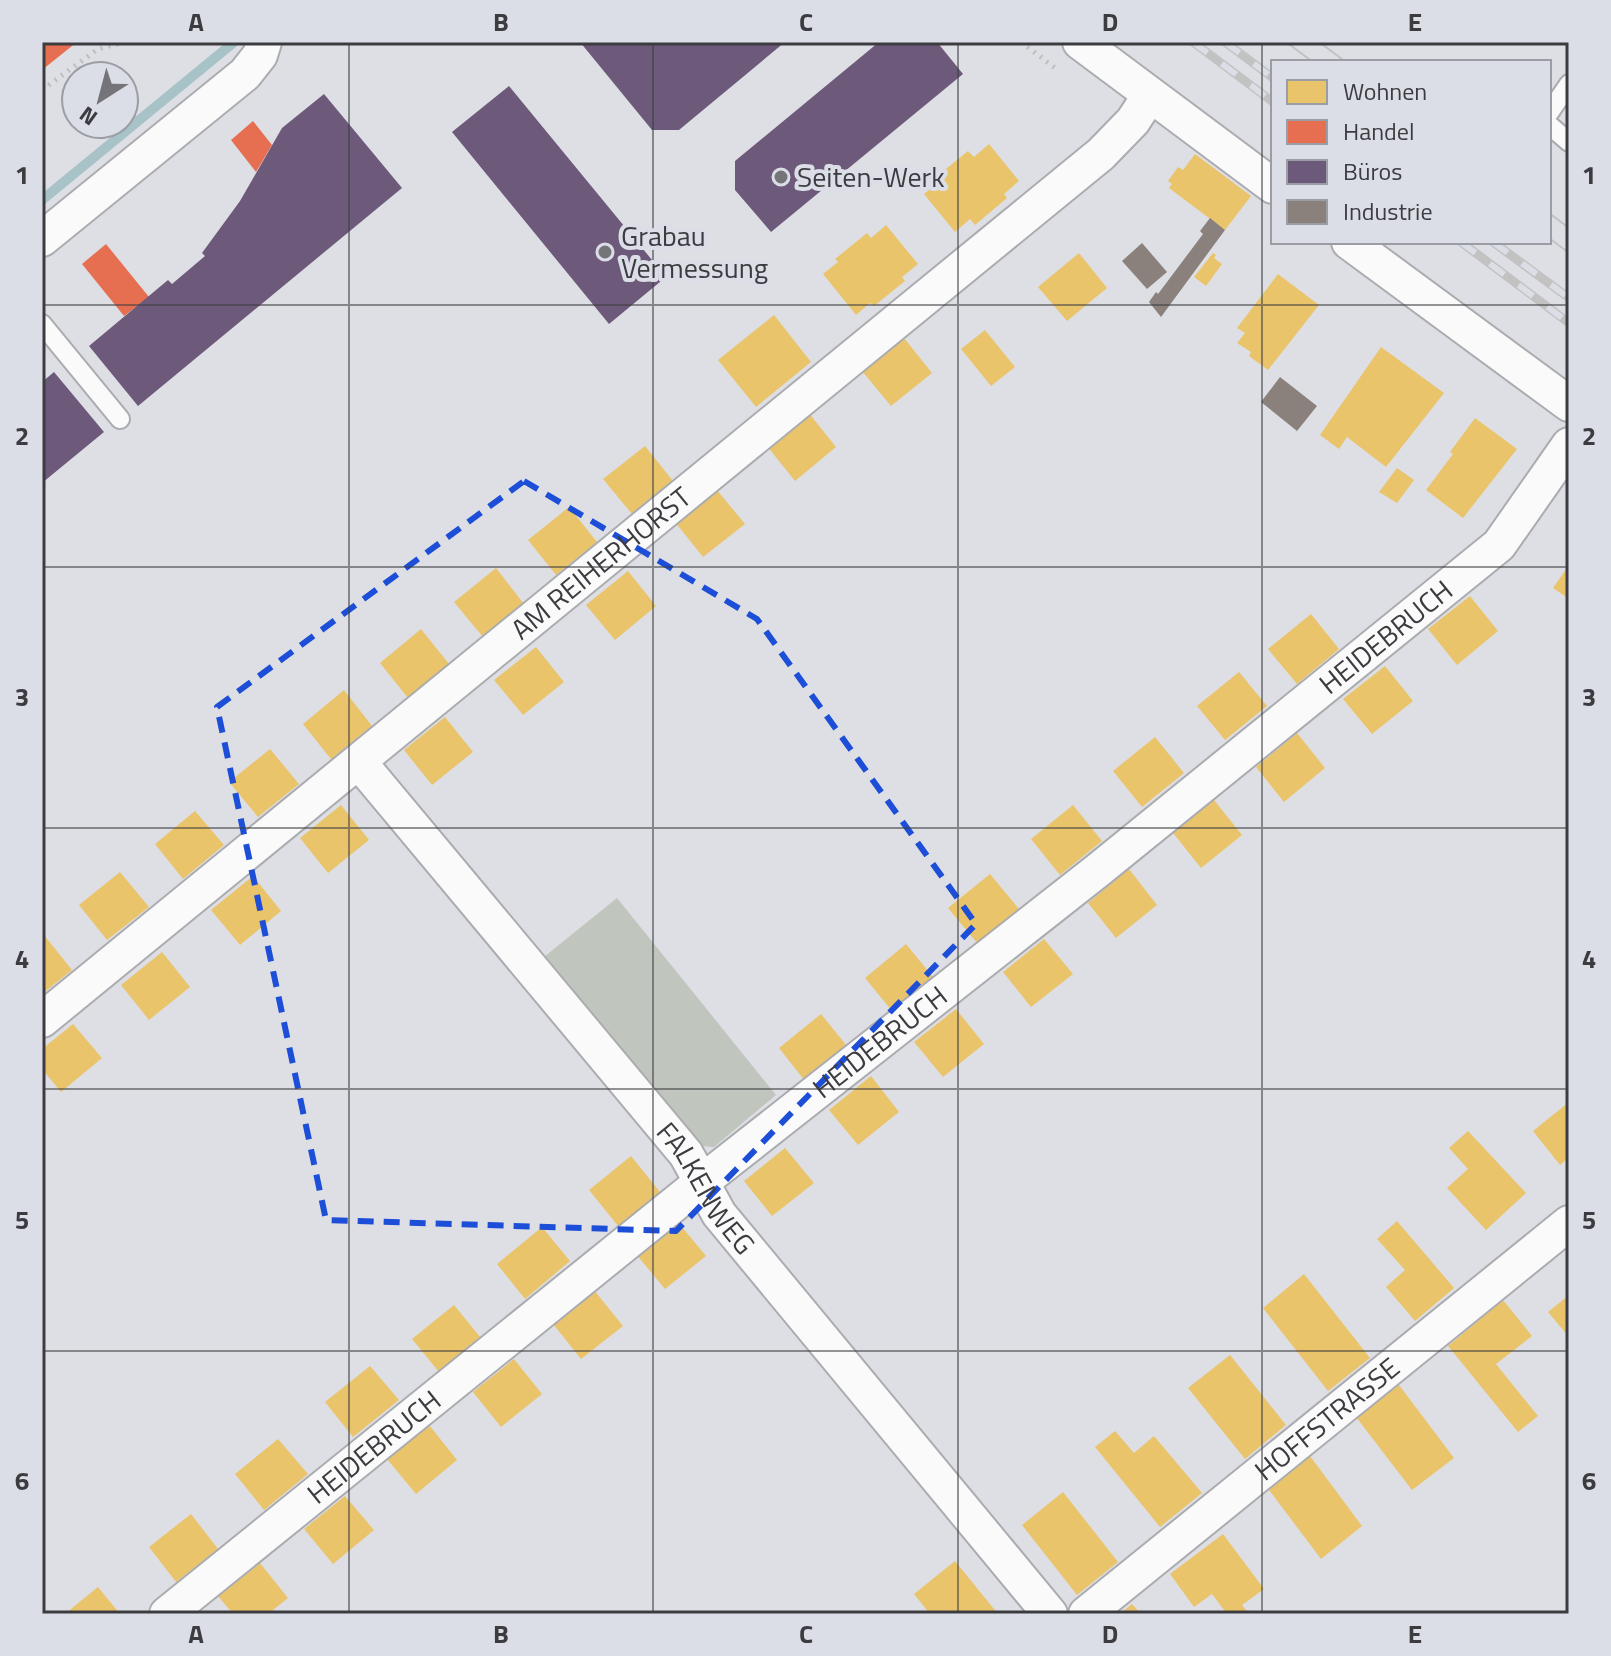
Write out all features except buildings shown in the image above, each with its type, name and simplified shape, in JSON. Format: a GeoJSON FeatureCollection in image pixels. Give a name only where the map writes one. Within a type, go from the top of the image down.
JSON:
{"type":"FeatureCollection","features":[{"type":"Feature","properties":{"kind":"street"},"geometry":{"type":"LineString","coordinates":[[42,239],[245,74],[260,55],[264,42]]}},
{"type":"Feature","properties":{"kind":"street"},"geometry":{"type":"LineString","coordinates":[[1080,42],[1271,185]]}},
{"type":"Feature","properties":{"kind":"street","name":"AM REIHERHORST"},"geometry":{"type":"LineString","coordinates":[[42,1020],[1101,154],[1133,121],[1150,95]]}},
{"type":"Feature","properties":{"kind":"street"},"geometry":{"type":"LineString","coordinates":[[1352,244],[1569,404]]}},
{"type":"Feature","properties":{"kind":"street","name":"HEIDEBRUCH"},"geometry":{"type":"LineString","coordinates":[[167,1614],[703,1181],[1097,871],[1499,545],[1569,445]]}},
{"type":"Feature","properties":{"kind":"street","name":"FALKENWEG"},"geometry":{"type":"LineString","coordinates":[[359,762],[686,1154],[719,1214],[1050,1614]]}},
{"type":"Feature","properties":{"kind":"street","name":"HOFFSTRASSE"},"geometry":{"type":"LineString","coordinates":[[1086,1614],[1569,1223]]}},
{"type":"Feature","properties":{"kind":"lane"},"geometry":{"type":"LineString","coordinates":[[1551,110],[1569,84]]}},
{"type":"Feature","properties":{"kind":"lane"},"geometry":{"type":"LineString","coordinates":[[1551,127],[1569,142]]}},
{"type":"Feature","properties":{"kind":"lane"},"geometry":{"type":"LineString","coordinates":[[42,324],[120,419]]}},
{"type":"Feature","properties":{"kind":"path"},"geometry":{"type":"LineString","coordinates":[[42,90],[98,49],[126,42]]}},
{"type":"Feature","properties":{"kind":"highlighted area"},"geometry":{"type":"Polygon","coordinates":[[[524,481],[757,619],[976,924],[676,1231],[326,1220],[217,707],[524,481]]]}},
{"type":"Feature","properties":{"kind":"shaded area"},"geometry":{"type":"Polygon","coordinates":[[[617,898],[776,1095],[714,1147],[687,1145],[539,961],[617,898]]]}},
{"type":"Feature","properties":{"kind":"waterway"},"geometry":{"type":"LineString","coordinates":[[42,200],[233,43]]}},
{"type":"Feature","properties":{"kind":"tram line"},"geometry":{"type":"LineString","coordinates":[[1286,42],[1310,60]]}},
{"type":"Feature","properties":{"kind":"tram line"},"geometry":{"type":"LineString","coordinates":[[1319,42],[1343,60]]}},
{"type":"Feature","properties":{"kind":"tram line"},"geometry":{"type":"LineString","coordinates":[[1551,214],[1569,228]]}},
{"type":"Feature","properties":{"kind":"tram line"},"geometry":{"type":"LineString","coordinates":[[1551,240],[1569,253]]}},
{"type":"Feature","properties":{"kind":"railway"},"geometry":{"type":"LineString","coordinates":[[1193,42],[1271,100]]}},
{"type":"Feature","properties":{"kind":"railway"},"geometry":{"type":"LineString","coordinates":[[1225,42],[1271,76]]}},
{"type":"Feature","properties":{"kind":"railway"},"geometry":{"type":"LineString","coordinates":[[1464,244],[1569,323]]}},
{"type":"Feature","properties":{"kind":"railway"},"geometry":{"type":"LineString","coordinates":[[1496,244],[1569,298]]}},
{"type":"Feature","properties":{"kind":"place","name":"Seiten-Werk"},"geometry":{"type":"Point","coordinates":[781,177]}},
{"type":"Feature","properties":{"kind":"place","name":"Grabau Vermessung"},"geometry":{"type":"Point","coordinates":[605,252]}}]}
